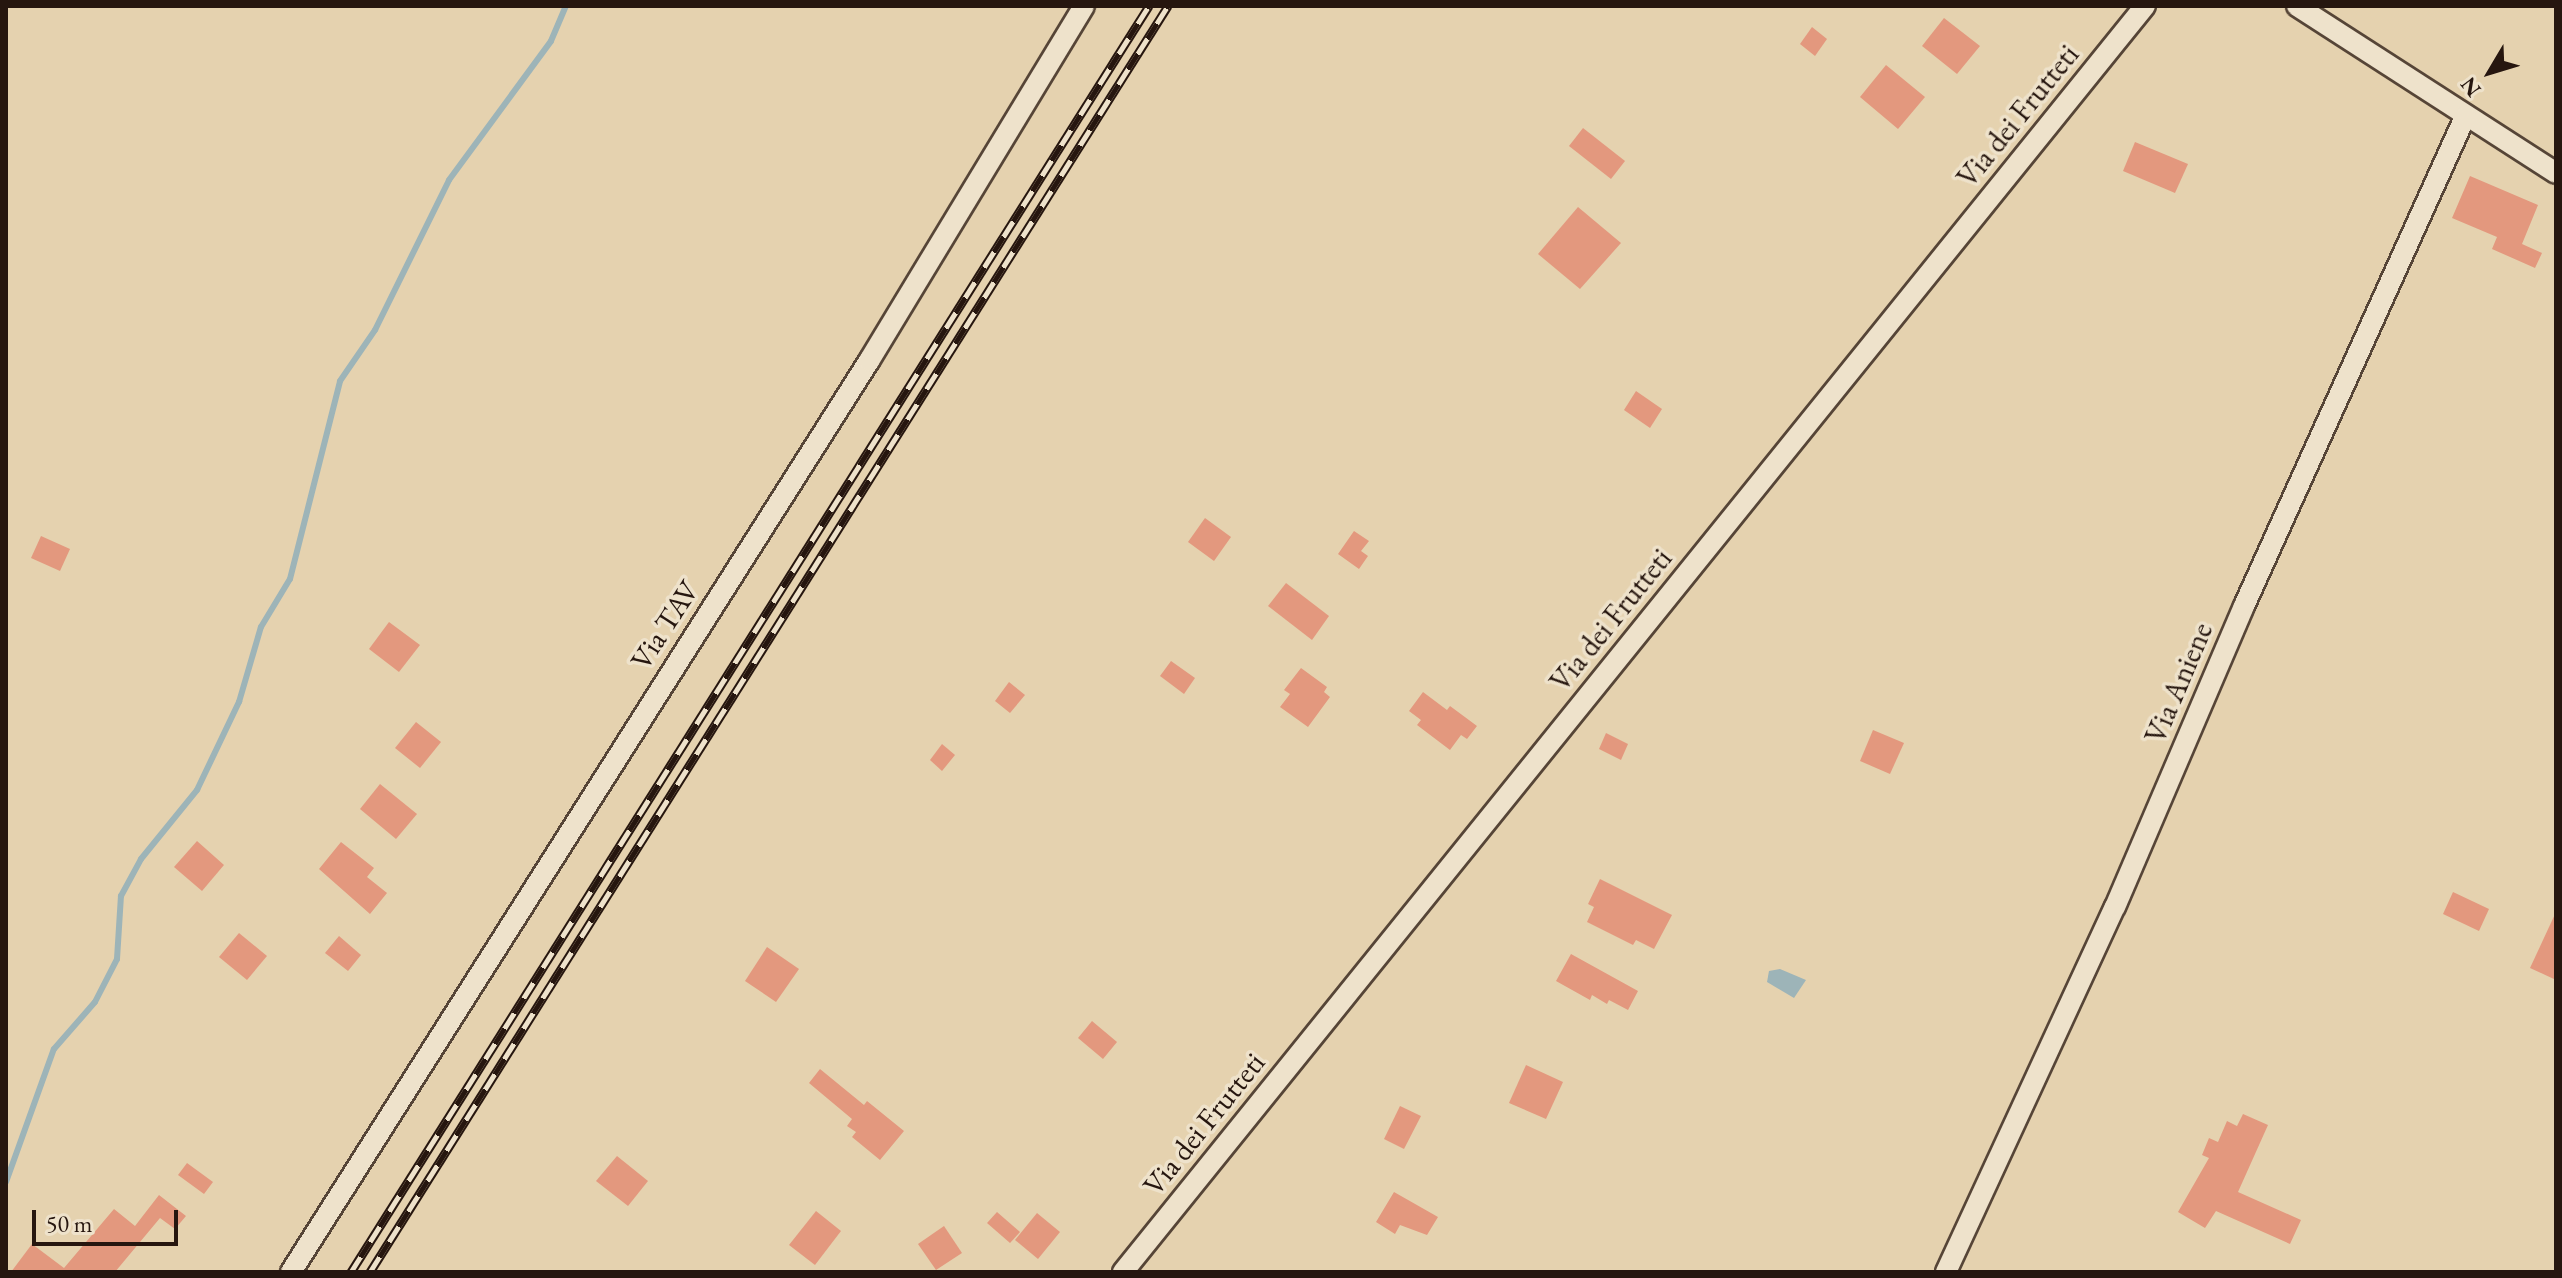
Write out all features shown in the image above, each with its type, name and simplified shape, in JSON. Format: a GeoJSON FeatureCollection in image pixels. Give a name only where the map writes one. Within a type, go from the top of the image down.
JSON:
{"type":"FeatureCollection","features":[{"type":"Feature","properties":{"kind":"street","name":"Via TAV"},"geometry":{"type":"LineString","coordinates":[[291,1272],[869,361],[1084,6]]}},
{"type":"Feature","properties":{"kind":"street","name":"Via dei Frutteti"},"geometry":{"type":"LineString","coordinates":[[1123,1272],[2145,6]]}},
{"type":"Feature","properties":{"kind":"street"},"geometry":{"type":"LineString","coordinates":[[2297,6],[2556,173]]}},
{"type":"Feature","properties":{"kind":"street","name":"Via Aniene"},"geometry":{"type":"LineString","coordinates":[[1946,1272],[2115,907],[2244,606],[2465,117]]}},
{"type":"Feature","properties":{"kind":"water"},"geometry":{"type":"Polygon","coordinates":[[[1780,969],[1806,980],[1794,998],[1767,982],[1769,971],[1780,969]]]}},
{"type":"Feature","properties":{"kind":"building"},"geometry":{"type":"Polygon","coordinates":[[[1944,18],[1980,46],[1957,74],[1922,46],[1944,18]]]}},
{"type":"Feature","properties":{"kind":"building"},"geometry":{"type":"Polygon","coordinates":[[[1812,27],[1827,39],[1815,56],[1800,44],[1812,27]]]}},
{"type":"Feature","properties":{"kind":"building"},"geometry":{"type":"Polygon","coordinates":[[[1886,65],[1925,97],[1898,129],[1860,97],[1886,65]]]}},
{"type":"Feature","properties":{"kind":"building"},"geometry":{"type":"Polygon","coordinates":[[[1583,128],[1625,161],[1611,179],[1569,146],[1583,128]]]}},
{"type":"Feature","properties":{"kind":"building"},"geometry":{"type":"Polygon","coordinates":[[[2135,142],[2188,164],[2175,193],[2123,171],[2135,142]]]}},
{"type":"Feature","properties":{"kind":"building"},"geometry":{"type":"Polygon","coordinates":[[[2470,176],[2538,205],[2522,244],[2542,253],[2535,268],[2492,249],[2497,237],[2452,218],[2470,176]]]}},
{"type":"Feature","properties":{"kind":"building"},"geometry":{"type":"Polygon","coordinates":[[[1578,207],[1621,243],[1580,289],[1538,254],[1578,207]]]}},
{"type":"Feature","properties":{"kind":"building"},"geometry":{"type":"Polygon","coordinates":[[[1636,391],[1662,409],[1650,428],[1624,410],[1636,391]]]}},
{"type":"Feature","properties":{"kind":"building"},"geometry":{"type":"Polygon","coordinates":[[[1205,518],[1231,537],[1214,561],[1188,542],[1205,518]]]}},
{"type":"Feature","properties":{"kind":"building"},"geometry":{"type":"Polygon","coordinates":[[[1354,531],[1369,541],[1361,551],[1368,556],[1359,569],[1338,554],[1354,531]]]}},
{"type":"Feature","properties":{"kind":"building"},"geometry":{"type":"Polygon","coordinates":[[[41,536],[70,549],[60,571],[31,558],[41,536]]]}},
{"type":"Feature","properties":{"kind":"building"},"geometry":{"type":"Polygon","coordinates":[[[1286,583],[1329,616],[1312,640],[1268,606],[1286,583]]]}},
{"type":"Feature","properties":{"kind":"building"},"geometry":{"type":"Polygon","coordinates":[[[389,622],[420,645],[399,672],[369,649],[389,622]]]}},
{"type":"Feature","properties":{"kind":"building"},"geometry":{"type":"Polygon","coordinates":[[[1171,661],[1195,678],[1184,694],[1160,676],[1171,661]]]}},
{"type":"Feature","properties":{"kind":"building"},"geometry":{"type":"Polygon","coordinates":[[[1301,668],[1327,687],[1324,692],[1330,697],[1308,727],[1280,707],[1290,694],[1284,690],[1301,668]]]}},
{"type":"Feature","properties":{"kind":"building"},"geometry":{"type":"Polygon","coordinates":[[[1009,682],[1025,695],[1010,713],[995,701],[1009,682]]]}},
{"type":"Feature","properties":{"kind":"building"},"geometry":{"type":"Polygon","coordinates":[[[1423,692],[1447,710],[1450,706],[1477,726],[1467,739],[1461,735],[1450,750],[1417,725],[1421,720],[1409,711],[1423,692]]]}},
{"type":"Feature","properties":{"kind":"building"},"geometry":{"type":"Polygon","coordinates":[[[416,722],[441,742],[420,768],[395,748],[416,722]]]}},
{"type":"Feature","properties":{"kind":"building"},"geometry":{"type":"Polygon","coordinates":[[[1873,730],[1904,743],[1890,774],[1860,761],[1873,730]]]}},
{"type":"Feature","properties":{"kind":"building"},"geometry":{"type":"Polygon","coordinates":[[[1606,733],[1628,744],[1621,760],[1599,749],[1606,733]]]}},
{"type":"Feature","properties":{"kind":"building"},"geometry":{"type":"Polygon","coordinates":[[[942,744],[955,755],[942,771],[930,760],[942,744]]]}},
{"type":"Feature","properties":{"kind":"building"},"geometry":{"type":"Polygon","coordinates":[[[380,784],[417,814],[396,839],[360,809],[380,784]]]}},
{"type":"Feature","properties":{"kind":"building"},"geometry":{"type":"Polygon","coordinates":[[[197,841],[224,865],[202,891],[174,867],[197,841]]]}},
{"type":"Feature","properties":{"kind":"building"},"geometry":{"type":"Polygon","coordinates":[[[341,842],[374,868],[367,877],[387,893],[370,914],[319,869],[341,842]]]}},
{"type":"Feature","properties":{"kind":"building"},"geometry":{"type":"Polygon","coordinates":[[[1600,879],[1672,915],[1654,949],[1636,940],[1633,945],[1587,922],[1594,907],[1588,904],[1600,879]]]}},
{"type":"Feature","properties":{"kind":"building"},"geometry":{"type":"Polygon","coordinates":[[[2453,892],[2489,909],[2479,931],[2443,914],[2453,892]]]}},
{"type":"Feature","properties":{"kind":"building"},"geometry":{"type":"Polygon","coordinates":[[[2556,912],[2556,980],[2530,968],[2556,912]]]}},
{"type":"Feature","properties":{"kind":"building"},"geometry":{"type":"Polygon","coordinates":[[[239,933],[267,956],[247,980],[219,957],[239,933]]]}},
{"type":"Feature","properties":{"kind":"building"},"geometry":{"type":"Polygon","coordinates":[[[339,936],[361,955],[348,971],[325,953],[339,936]]]}},
{"type":"Feature","properties":{"kind":"building"},"geometry":{"type":"Polygon","coordinates":[[[767,947],[799,969],[776,1002],[745,981],[767,947]]]}},
{"type":"Feature","properties":{"kind":"building"},"geometry":{"type":"Polygon","coordinates":[[[1571,954],[1638,991],[1628,1010],[1609,1000],[1607,1004],[1592,995],[1590,1000],[1556,981],[1571,954]]]}},
{"type":"Feature","properties":{"kind":"building"},"geometry":{"type":"Polygon","coordinates":[[[1092,1021],[1117,1042],[1103,1059],[1078,1038],[1092,1021]]]}},
{"type":"Feature","properties":{"kind":"building"},"geometry":{"type":"Polygon","coordinates":[[[1526,1065],[1563,1082],[1546,1119],[1509,1103],[1526,1065]]]}},
{"type":"Feature","properties":{"kind":"building"},"geometry":{"type":"Polygon","coordinates":[[[820,1069],[864,1105],[867,1101],[904,1131],[880,1160],[852,1137],[856,1132],[847,1126],[852,1119],[809,1083],[820,1069]]]}},
{"type":"Feature","properties":{"kind":"building"},"geometry":{"type":"Polygon","coordinates":[[[1400,1106],[1421,1116],[1404,1149],[1384,1139],[1400,1106]]]}},
{"type":"Feature","properties":{"kind":"building"},"geometry":{"type":"Polygon","coordinates":[[[2243,1114],[2268,1125],[2238,1192],[2301,1220],[2290,1244],[2216,1211],[2205,1228],[2178,1212],[2209,1158],[2202,1155],[2209,1138],[2218,1142],[2227,1121],[2237,1126],[2243,1114]]]}},
{"type":"Feature","properties":{"kind":"building"},"geometry":{"type":"Polygon","coordinates":[[[617,1156],[648,1181],[628,1206],[596,1181],[617,1156]]]}},
{"type":"Feature","properties":{"kind":"building"},"geometry":{"type":"Polygon","coordinates":[[[187,1163],[213,1182],[204,1194],[178,1175],[187,1163]]]}},
{"type":"Feature","properties":{"kind":"building"},"geometry":{"type":"Polygon","coordinates":[[[1394,1192],[1438,1217],[1427,1235],[1400,1225],[1395,1234],[1376,1222],[1394,1192]]]}},
{"type":"Feature","properties":{"kind":"building"},"geometry":{"type":"Polygon","coordinates":[[[159,1195],[186,1216],[175,1229],[160,1218],[115,1272],[11,1272],[32,1244],[64,1268],[114,1209],[135,1226],[159,1195]]]}},
{"type":"Feature","properties":{"kind":"building"},"geometry":{"type":"Polygon","coordinates":[[[816,1211],[841,1231],[815,1265],[789,1245],[816,1211]]]}},
{"type":"Feature","properties":{"kind":"building"},"geometry":{"type":"Polygon","coordinates":[[[997,1212],[1020,1232],[1010,1243],[987,1223],[997,1212]]]}},
{"type":"Feature","properties":{"kind":"building"},"geometry":{"type":"Polygon","coordinates":[[[1037,1213],[1060,1232],[1038,1259],[1015,1240],[1037,1213]]]}},
{"type":"Feature","properties":{"kind":"building"},"geometry":{"type":"Polygon","coordinates":[[[944,1226],[962,1253],[936,1270],[918,1244],[944,1226]]]}},
{"type":"Feature","properties":{"kind":"waterway"},"geometry":{"type":"LineString","coordinates":[[6,1182],[54,1049],[95,1002],[117,959],[121,896],[141,859],[197,790],[239,702],[261,627],[290,579],[340,381],[375,330],[449,180],[551,41],[566,6]]}},
{"type":"Feature","properties":{"kind":"railway"},"geometry":{"type":"LineString","coordinates":[[351,1272],[1149,6]]}},
{"type":"Feature","properties":{"kind":"railway"},"geometry":{"type":"LineString","coordinates":[[370,1272],[1168,6]]}}]}
